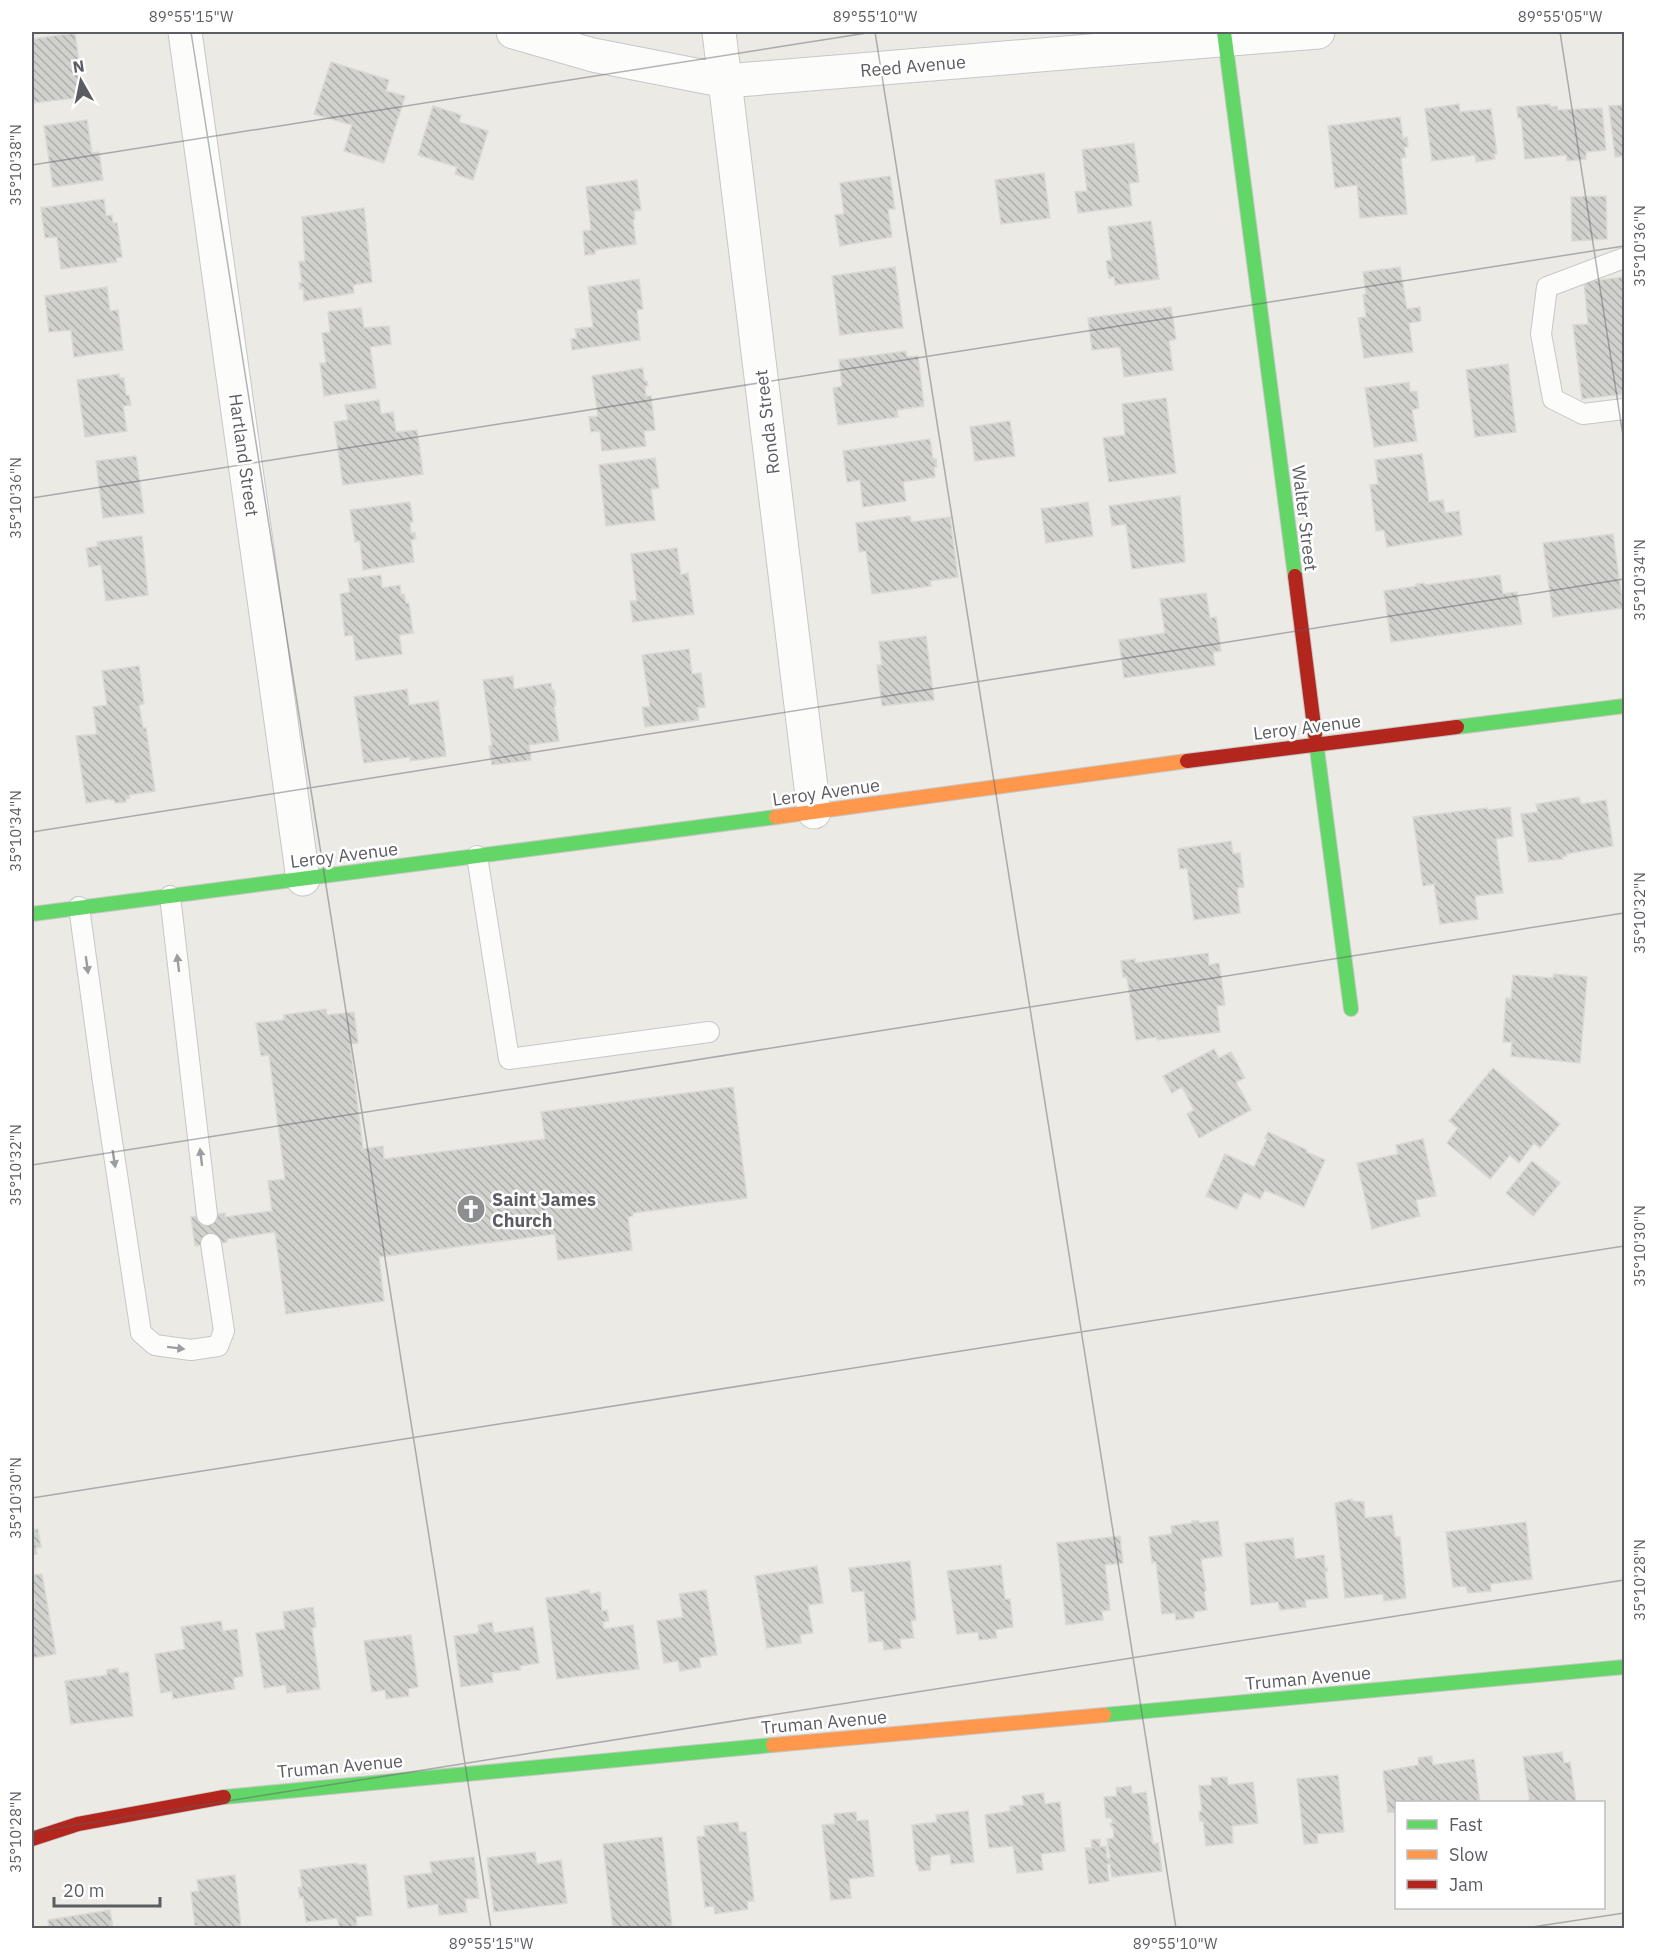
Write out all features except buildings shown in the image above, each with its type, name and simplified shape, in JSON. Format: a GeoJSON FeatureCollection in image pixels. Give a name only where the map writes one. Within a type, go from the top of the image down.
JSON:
{"type":"FeatureCollection","features":[{"type":"Feature","properties":{"kind":"street","name":"Hartland Street"},"geometry":{"type":"LineString","coordinates":[[185,32],[303,879]]}},
{"type":"Feature","properties":{"kind":"street","name":"Reed Avenue"},"geometry":{"type":"LineString","coordinates":[[513,32],[593,56],[726,81],[1225,36],[1317,32]]}},
{"type":"Feature","properties":{"kind":"street","name":"Ronda Street"},"geometry":{"type":"LineString","coordinates":[[719,32],[814,812]]}},
{"type":"Feature","properties":{"kind":"street","name":"Walter Street"},"geometry":{"type":"LineString","coordinates":[[1225,36],[1351,1009]]}},
{"type":"Feature","properties":{"kind":"street","name":"Leroy Avenue"},"geometry":{"type":"LineString","coordinates":[[32,914],[1316,744],[1624,706]]}},
{"type":"Feature","properties":{"kind":"street","name":"Truman Avenue"},"geometry":{"type":"LineString","coordinates":[[32,1839],[78,1824],[240,1794],[1624,1667]]}},
{"type":"Feature","properties":{"kind":"lane"},"geometry":{"type":"LineString","coordinates":[[1624,258],[1547,287],[1541,334],[1552,399],[1583,414],[1624,409]]}},
{"type":"Feature","properties":{"kind":"lane"},"geometry":{"type":"LineString","coordinates":[[477,856],[509,1059],[709,1032]]}},
{"type":"Feature","properties":{"kind":"lane"},"geometry":{"type":"LineString","coordinates":[[170,896],[207,1215]]}},
{"type":"Feature","properties":{"kind":"lane"},"geometry":{"type":"LineString","coordinates":[[79,908],[141,1334],[154,1345],[191,1350],[218,1346],[224,1331],[211,1244]]}},
{"type":"Feature","properties":{"kind":"traffic: fast"},"geometry":{"type":"LineString","coordinates":[[1224,32],[1295,576]]}},
{"type":"Feature","properties":{"kind":"traffic: fast"},"geometry":{"type":"LineString","coordinates":[[1457,727],[1624,706]]}},
{"type":"Feature","properties":{"kind":"traffic: fast"},"geometry":{"type":"LineString","coordinates":[[1315,734],[1351,1009]]}},
{"type":"Feature","properties":{"kind":"traffic: fast"},"geometry":{"type":"LineString","coordinates":[[32,914],[776,817]]}},
{"type":"Feature","properties":{"kind":"traffic: fast"},"geometry":{"type":"LineString","coordinates":[[1104,1715],[1624,1667]]}},
{"type":"Feature","properties":{"kind":"traffic: fast"},"geometry":{"type":"LineString","coordinates":[[224,1797],[773,1745]]}},
{"type":"Feature","properties":{"kind":"traffic: slow"},"geometry":{"type":"LineString","coordinates":[[776,817],[1187,761]]}},
{"type":"Feature","properties":{"kind":"traffic: slow"},"geometry":{"type":"LineString","coordinates":[[773,1745],[1104,1715]]}},
{"type":"Feature","properties":{"kind":"traffic: jam"},"geometry":{"type":"LineString","coordinates":[[1295,576],[1315,734]]}},
{"type":"Feature","properties":{"kind":"traffic: jam"},"geometry":{"type":"LineString","coordinates":[[1187,761],[1457,727]]}},
{"type":"Feature","properties":{"kind":"traffic: jam"},"geometry":{"type":"LineString","coordinates":[[32,1839],[78,1824],[224,1797]]}},
{"type":"Feature","properties":{"kind":"place","name":"Saint James Church"},"geometry":{"type":"Point","coordinates":[471,1209]}}]}
